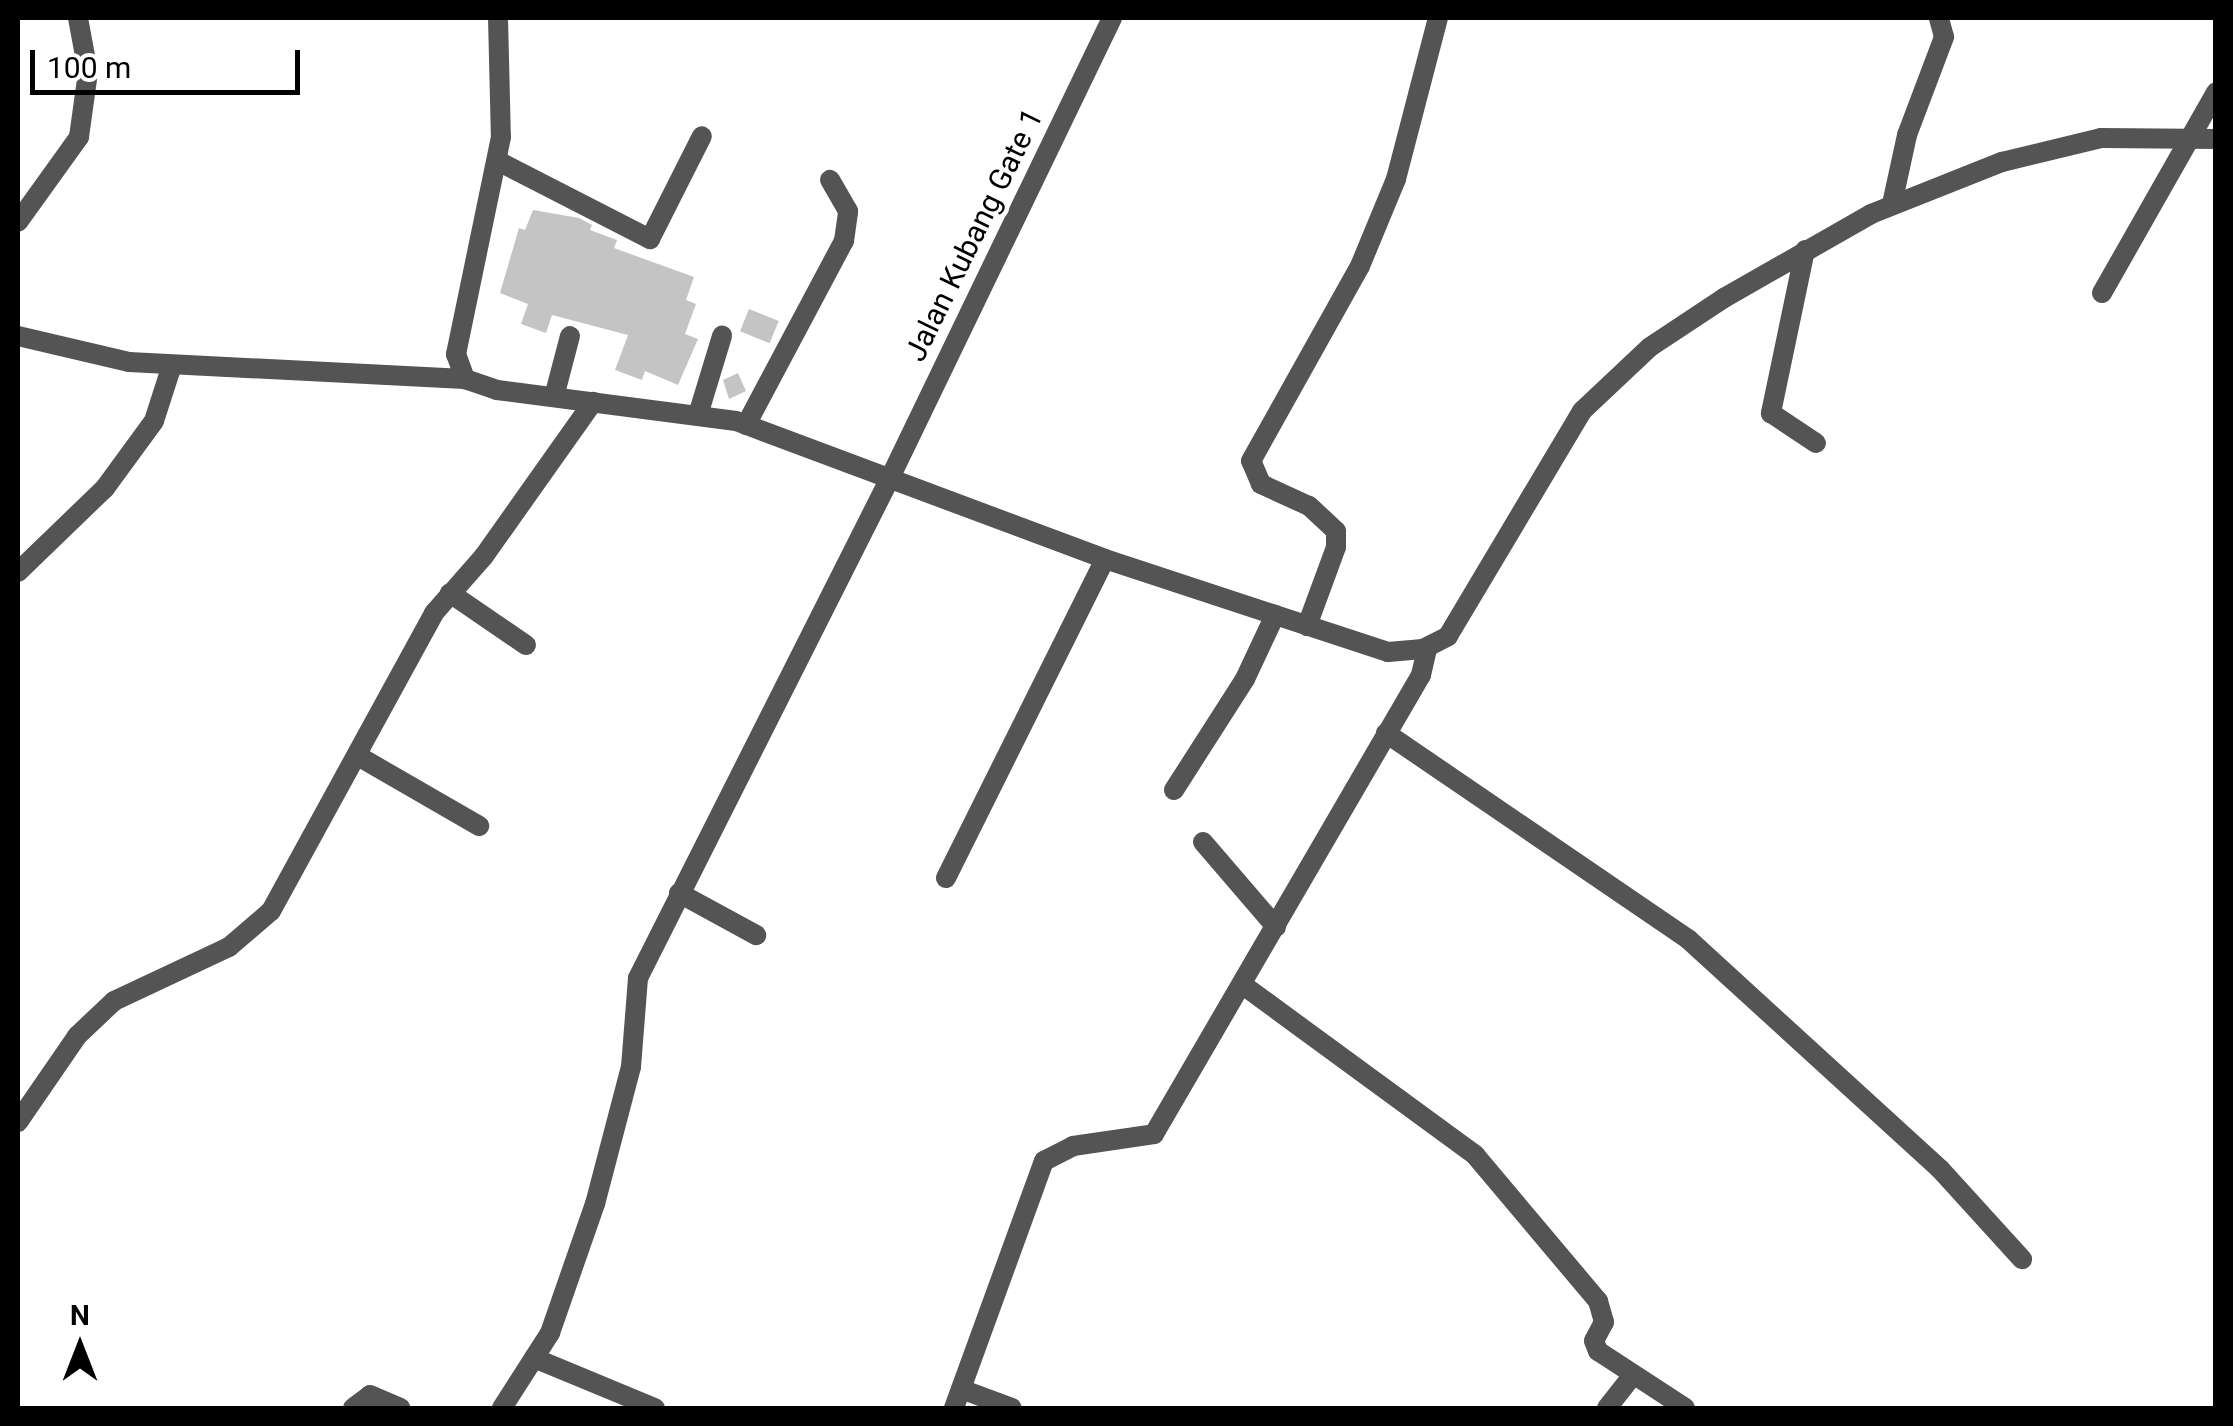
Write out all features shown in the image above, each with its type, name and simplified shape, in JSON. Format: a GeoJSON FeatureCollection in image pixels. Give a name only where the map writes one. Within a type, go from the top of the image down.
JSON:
{"type":"FeatureCollection","features":[{"type":"Feature","properties":{"kind":"street"},"geometry":{"type":"LineString","coordinates":[[18,222],[79,137],[88,72],[78,18]]}},
{"type":"Feature","properties":{"kind":"street"},"geometry":{"type":"LineString","coordinates":[[464,379],[456,354],[498,161],[498,18]]}},
{"type":"Feature","properties":{"kind":"street","name":"Jalan Kubang Gate 1"},"geometry":{"type":"LineString","coordinates":[[502,1408],[550,1333],[596,1204],[631,1067],[638,978],[890,478],[1112,18]]}},
{"type":"Feature","properties":{"kind":"street"},"geometry":{"type":"LineString","coordinates":[[1307,626],[1336,546],[1336,531],[1308,506],[1261,484],[1251,462],[1360,266],[1396,179],[1438,18]]}},
{"type":"Feature","properties":{"kind":"street"},"geometry":{"type":"LineString","coordinates":[[1892,204],[1908,136],[1944,37],[1940,18]]}},
{"type":"Feature","properties":{"kind":"street"},"geometry":{"type":"LineString","coordinates":[[2102,293],[2216,92]]}},
{"type":"Feature","properties":{"kind":"street"},"geometry":{"type":"LineString","coordinates":[[498,161],[650,239],[702,136]]}},
{"type":"Feature","properties":{"kind":"street"},"geometry":{"type":"LineString","coordinates":[[18,336],[106,358],[172,365],[464,379],[554,397],[746,424],[1106,558],[1388,652],[1427,648],[1459,621],[1582,411],[1612,379],[1679,328],[1805,250],[1892,204],[2002,162],[2100,138],[2216,139]]}},
{"type":"Feature","properties":{"kind":"street"},"geometry":{"type":"LineString","coordinates":[[746,424],[844,241],[848,211],[830,180]]}},
{"type":"Feature","properties":{"kind":"street"},"geometry":{"type":"LineString","coordinates":[[1805,250],[1772,413],[1816,444]]}},
{"type":"Feature","properties":{"kind":"street"},"geometry":{"type":"LineString","coordinates":[[554,397],[570,336]]}},
{"type":"Feature","properties":{"kind":"street"},"geometry":{"type":"LineString","coordinates":[[698,415],[722,336]]}},
{"type":"Feature","properties":{"kind":"street"},"geometry":{"type":"LineString","coordinates":[[18,572],[105,488],[154,421],[172,365]]}},
{"type":"Feature","properties":{"kind":"street"},"geometry":{"type":"LineString","coordinates":[[18,1122],[77,1036],[114,1001],[256,928],[293,876],[416,642],[450,593],[484,556],[593,402]]}},
{"type":"Feature","properties":{"kind":"street"},"geometry":{"type":"LineString","coordinates":[[946,878],[1106,558]]}},
{"type":"Feature","properties":{"kind":"street"},"geometry":{"type":"LineString","coordinates":[[450,593],[526,645]]}},
{"type":"Feature","properties":{"kind":"street"},"geometry":{"type":"LineString","coordinates":[[1174,790],[1244,679],[1275,616]]}},
{"type":"Feature","properties":{"kind":"street"},"geometry":{"type":"LineString","coordinates":[[1012,1408],[957,1399],[1044,1162],[1073,1146],[1154,1134],[1422,675],[1427,648]]}},
{"type":"Feature","properties":{"kind":"street"},"geometry":{"type":"LineString","coordinates":[[1386,733],[1688,939],[1940,1170],[2022,1259]]}},
{"type":"Feature","properties":{"kind":"street"},"geometry":{"type":"LineString","coordinates":[[358,756],[479,826]]}},
{"type":"Feature","properties":{"kind":"street"},"geometry":{"type":"LineString","coordinates":[[1203,842],[1276,928]]}},
{"type":"Feature","properties":{"kind":"street"},"geometry":{"type":"LineString","coordinates":[[679,893],[756,935]]}},
{"type":"Feature","properties":{"kind":"street"},"geometry":{"type":"LineString","coordinates":[[1243,984],[1475,1155],[1598,1301],[1604,1322],[1594,1342],[1598,1351],[1684,1408]]}},
{"type":"Feature","properties":{"kind":"street"},"geometry":{"type":"LineString","coordinates":[[534,1358],[656,1408]]}},
{"type":"Feature","properties":{"kind":"street"},"geometry":{"type":"LineString","coordinates":[[1607,1408],[1633,1375]]}},
{"type":"Feature","properties":{"kind":"street"},"geometry":{"type":"LineString","coordinates":[[353,1408],[370,1395],[400,1408]]}},
{"type":"Feature","properties":{"kind":"building"},"geometry":{"type":"Polygon","coordinates":[[[533,210],[579,218],[592,225],[590,230],[617,240],[614,248],[694,277],[686,300],[696,304],[685,334],[698,339],[678,385],[645,371],[642,380],[615,370],[628,335],[552,315],[546,333],[521,324],[528,304],[500,293],[519,228],[525,230],[533,210]]]}},
{"type":"Feature","properties":{"kind":"building"},"geometry":{"type":"Polygon","coordinates":[[[749,309],[779,321],[770,343],[740,331],[749,309]]]}},
{"type":"Feature","properties":{"kind":"building"},"geometry":{"type":"Polygon","coordinates":[[[738,373],[746,391],[729,399],[723,380],[738,373]]]}}]}
